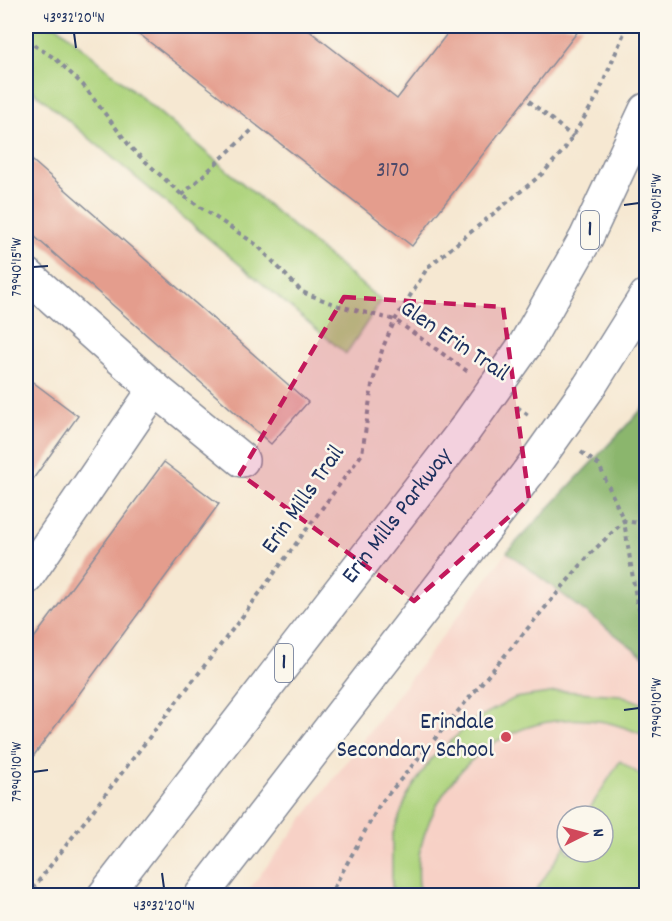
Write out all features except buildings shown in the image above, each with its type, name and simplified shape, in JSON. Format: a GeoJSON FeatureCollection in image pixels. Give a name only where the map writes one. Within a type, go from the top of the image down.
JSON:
{"type":"FeatureCollection","features":[{"type":"Feature","properties":{"kind":"main road","name":"Erin Mills Parkway"},"geometry":{"type":"LineString","coordinates":[[104,896],[464,431],[525,345],[586,238],[646,110]]}},
{"type":"Feature","properties":{"kind":"main road"},"geometry":{"type":"LineString","coordinates":[[26,274],[155,389],[242,460]]}},
{"type":"Feature","properties":{"kind":"main road"},"geometry":{"type":"LineString","coordinates":[[201,896],[528,473],[590,387],[646,296]]}},
{"type":"Feature","properties":{"kind":"main road"},"geometry":{"type":"LineString","coordinates":[[26,578],[155,389]]}},
{"type":"Feature","properties":{"kind":"path"},"geometry":{"type":"LineString","coordinates":[[431,26],[437,30]]}},
{"type":"Feature","properties":{"kind":"path","name":"Erin Mills Trail"},"geometry":{"type":"LineString","coordinates":[[27,896],[242,617],[362,454],[372,385],[383,347],[396,320],[428,267],[542,174],[573,137],[597,97],[627,26]]}},
{"type":"Feature","properties":{"kind":"path","name":"Glen Erin Trail"},"geometry":{"type":"LineString","coordinates":[[26,40],[56,59],[82,85],[132,148],[182,195],[257,245],[302,292],[339,306],[396,320],[473,375]]}},
{"type":"Feature","properties":{"kind":"path"},"geometry":{"type":"LineString","coordinates":[[529,101],[573,137]]}},
{"type":"Feature","properties":{"kind":"path"},"geometry":{"type":"LineString","coordinates":[[182,195],[252,129]]}},
{"type":"Feature","properties":{"kind":"path","name":"Glen Erin Trail"},"geometry":{"type":"LineString","coordinates":[[512,403],[541,424]]}},
{"type":"Feature","properties":{"kind":"path"},"geometry":{"type":"LineString","coordinates":[[579,451],[599,465],[624,521],[637,604],[646,624]]}},
{"type":"Feature","properties":{"kind":"path"},"geometry":{"type":"LineString","coordinates":[[624,521],[646,524]]}},
{"type":"Feature","properties":{"kind":"path"},"geometry":{"type":"LineString","coordinates":[[329,896],[381,804],[591,553],[624,521]]}},
{"type":"Feature","properties":{"kind":"highlighted area"},"geometry":{"type":"Polygon","coordinates":[[[344,297],[503,307],[529,499],[414,601],[240,474],[344,297]]]}},
{"type":"Feature","properties":{"kind":"shaded area","name":"Erindale Secondary School"},"geometry":{"type":"Polygon","coordinates":[[[507,552],[646,658],[646,895],[244,896],[507,552]]]}},
{"type":"Feature","properties":{"kind":"green space"},"geometry":{"type":"Polygon","coordinates":[[[26,26],[57,26],[381,301],[346,354],[26,85],[26,26]]]}},
{"type":"Feature","properties":{"kind":"green space"},"geometry":{"type":"Polygon","coordinates":[[[646,405],[646,658],[507,552],[646,405]]]}},
{"type":"Feature","properties":{"kind":"green space"},"geometry":{"type":"Polygon","coordinates":[[[563,691],[621,695],[646,705],[646,736],[605,722],[567,720],[537,724],[509,735],[484,750],[462,770],[444,793],[430,820],[419,855],[419,895],[392,895],[392,836],[408,794],[431,759],[474,720],[515,698],[563,691]]]}},
{"type":"Feature","properties":{"kind":"green space"},"geometry":{"type":"Polygon","coordinates":[[[620,761],[646,779],[646,895],[533,895],[555,861],[555,864],[615,864],[615,804],[593,804],[620,761]]]}},
{"type":"Feature","properties":{"kind":"place","name":"Erindale Secondary School"},"geometry":{"type":"Point","coordinates":[506,737]}}]}
